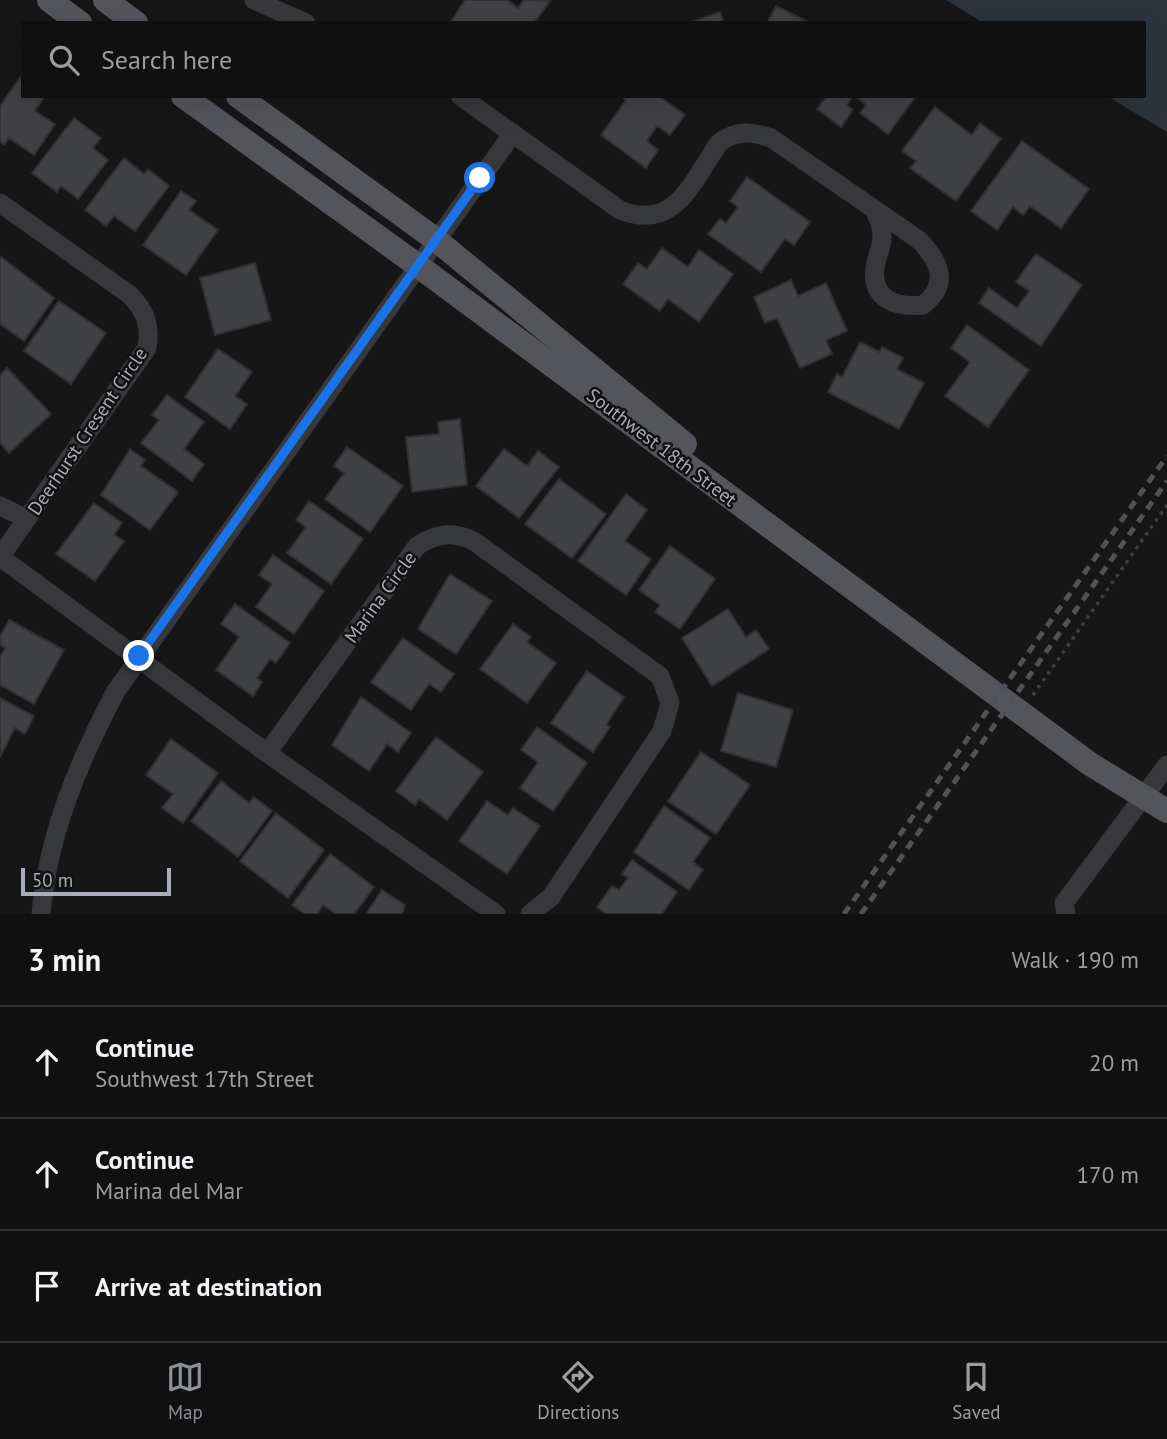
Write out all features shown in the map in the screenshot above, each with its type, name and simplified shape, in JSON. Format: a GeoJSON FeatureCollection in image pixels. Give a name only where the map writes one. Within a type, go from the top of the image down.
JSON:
{"type":"FeatureCollection","features":[{"type":"Feature","properties":{"kind":"main road"},"geometry":{"type":"LineString","coordinates":[[49,0],[77,21]]}},
{"type":"Feature","properties":{"kind":"main road"},"geometry":{"type":"LineString","coordinates":[[105,0],[133,21]]}},
{"type":"Feature","properties":{"kind":"main road","name":"Southwest 18th Street"},"geometry":{"type":"LineString","coordinates":[[186,98],[417,265],[1090,764],[1167,811]]}},
{"type":"Feature","properties":{"kind":"main road","name":"Southwest 18th Street"},"geometry":{"type":"LineString","coordinates":[[241,98],[435,239],[667,430],[1096,749],[1144,795]]}},
{"type":"Feature","properties":{"kind":"street"},"geometry":{"type":"LineString","coordinates":[[254,0],[301,21]]}},
{"type":"Feature","properties":{"kind":"street"},"geometry":{"type":"LineString","coordinates":[[463,98],[620,211],[640,218],[661,215],[677,203],[719,144],[729,136],[741,132],[771,138],[876,213],[919,240],[939,267],[939,288],[923,305],[894,304],[881,296],[875,283],[875,266],[883,238],[876,213]]}},
{"type":"Feature","properties":{"kind":"street"},"geometry":{"type":"LineString","coordinates":[[41,914],[56,832],[74,777],[116,691],[435,239],[513,133]]}},
{"type":"Feature","properties":{"kind":"street","name":"Deerhurst Cresent Circle"},"geometry":{"type":"LineString","coordinates":[[0,202],[130,295],[144,313],[149,334],[147,348],[0,557]]}},
{"type":"Feature","properties":{"kind":"street"},"geometry":{"type":"LineString","coordinates":[[0,506],[27,519]]}},
{"type":"Feature","properties":{"kind":"street","name":"Marina Circle"},"geometry":{"type":"LineString","coordinates":[[267,753],[417,545],[444,534],[462,536],[475,542],[660,676],[670,703],[669,718],[655,742],[551,897],[530,914]]}},
{"type":"Feature","properties":{"kind":"street"},"geometry":{"type":"LineString","coordinates":[[0,557],[139,656],[267,753],[496,914]]}},
{"type":"Feature","properties":{"kind":"street"},"geometry":{"type":"LineString","coordinates":[[1066,914],[1064,903],[1167,765]]}},
{"type":"Feature","properties":{"kind":"path"},"geometry":{"type":"LineString","coordinates":[[1029,700],[1167,505]]}},
{"type":"Feature","properties":{"kind":"shaded area"},"geometry":{"type":"Polygon","coordinates":[[[946,0],[1167,0],[1167,132],[1110,98],[1146,98],[1146,21],[981,21],[946,0]]]}},
{"type":"Feature","properties":{"kind":"building"},"geometry":{"type":"Polygon","coordinates":[[[465,0],[507,0],[518,8],[524,0],[550,1],[535,21],[451,21],[465,0]]]}},
{"type":"Feature","properties":{"kind":"building"},"geometry":{"type":"Polygon","coordinates":[[[776,6],[806,21],[768,21],[776,6]]]}},
{"type":"Feature","properties":{"kind":"building"},"geometry":{"type":"Polygon","coordinates":[[[720,12],[723,21],[694,21],[720,12]]]}},
{"type":"Feature","properties":{"kind":"building"},"geometry":{"type":"Polygon","coordinates":[[[21,76],[21,98],[44,98],[35,111],[55,124],[34,155],[9,138],[4,145],[0,141],[0,106],[21,76]]]}},
{"type":"Feature","properties":{"kind":"building"},"geometry":{"type":"Polygon","coordinates":[[[624,98],[662,98],[685,115],[670,135],[657,126],[647,141],[658,150],[646,168],[601,135],[626,100],[624,98]]]}},
{"type":"Feature","properties":{"kind":"building"},"geometry":{"type":"Polygon","coordinates":[[[825,98],[852,98],[847,105],[853,110],[841,127],[817,109],[825,98]]]}},
{"type":"Feature","properties":{"kind":"building"},"geometry":{"type":"Polygon","coordinates":[[[857,98],[915,98],[888,134],[860,113],[866,105],[857,98]]]}},
{"type":"Feature","properties":{"kind":"building"},"geometry":{"type":"Polygon","coordinates":[[[935,107],[972,135],[980,123],[1001,139],[956,201],[910,168],[916,161],[902,151],[935,107]]]}},
{"type":"Feature","properties":{"kind":"building"},"geometry":{"type":"Polygon","coordinates":[[[74,118],[101,138],[93,148],[108,160],[78,199],[61,186],[57,192],[32,173],[74,118]]]}},
{"type":"Feature","properties":{"kind":"building"},"geometry":{"type":"Polygon","coordinates":[[[1022,141],[1089,189],[1061,228],[1030,206],[1023,215],[1013,207],[997,230],[971,211],[1022,141]]]}},
{"type":"Feature","properties":{"kind":"building"},"geometry":{"type":"Polygon","coordinates":[[[124,158],[144,174],[148,169],[169,186],[135,231],[114,216],[106,226],[85,210],[124,158]]]}},
{"type":"Feature","properties":{"kind":"building"},"geometry":{"type":"Polygon","coordinates":[[[747,177],[810,222],[794,245],[785,239],[761,272],[708,234],[720,219],[726,223],[738,207],[730,201],[747,177]]]}},
{"type":"Feature","properties":{"kind":"building"},"geometry":{"type":"Polygon","coordinates":[[[181,191],[196,201],[189,210],[218,230],[186,275],[143,245],[181,191]]]}},
{"type":"Feature","properties":{"kind":"building"},"geometry":{"type":"Polygon","coordinates":[[[662,248],[688,267],[699,250],[733,274],[699,322],[668,299],[660,311],[623,284],[638,263],[647,269],[662,248]]]}},
{"type":"Feature","properties":{"kind":"building"},"geometry":{"type":"Polygon","coordinates":[[[1036,254],[1082,285],[1041,346],[979,303],[989,288],[1017,308],[1029,291],[1016,282],[1036,254]]]}},
{"type":"Feature","properties":{"kind":"building"},"geometry":{"type":"Polygon","coordinates":[[[0,256],[54,298],[24,341],[0,324],[0,256]]]}},
{"type":"Feature","properties":{"kind":"building"},"geometry":{"type":"Polygon","coordinates":[[[255,263],[271,320],[215,335],[200,278],[255,263]]]}},
{"type":"Feature","properties":{"kind":"building"},"geometry":{"type":"Polygon","coordinates":[[[791,280],[798,296],[826,283],[847,331],[826,340],[832,354],[800,368],[777,318],[765,323],[754,297],[791,280]]]}},
{"type":"Feature","properties":{"kind":"building"},"geometry":{"type":"Polygon","coordinates":[[[59,301],[106,333],[71,384],[24,351],[59,301]]]}},
{"type":"Feature","properties":{"kind":"building"},"geometry":{"type":"Polygon","coordinates":[[[967,325],[1029,370],[988,427],[945,396],[970,362],[951,348],[967,325]]]}},
{"type":"Feature","properties":{"kind":"building"},"geometry":{"type":"Polygon","coordinates":[[[860,342],[879,352],[882,347],[903,358],[897,369],[924,383],[899,429],[828,392],[837,374],[842,377],[860,342]]]}},
{"type":"Feature","properties":{"kind":"building"},"geometry":{"type":"Polygon","coordinates":[[[218,349],[252,372],[235,396],[247,404],[230,429],[185,397],[218,349]]]}},
{"type":"Feature","properties":{"kind":"building"},"geometry":{"type":"Polygon","coordinates":[[[7,368],[51,414],[9,453],[0,443],[0,375],[7,368]]]}},
{"type":"Feature","properties":{"kind":"building"},"geometry":{"type":"Polygon","coordinates":[[[167,395],[204,422],[184,449],[204,464],[192,481],[141,443],[159,420],[152,415],[167,395]]]}},
{"type":"Feature","properties":{"kind":"building"},"geometry":{"type":"Polygon","coordinates":[[[460,419],[467,485],[412,492],[406,437],[439,434],[438,422],[460,419]]]}},
{"type":"Feature","properties":{"kind":"building"},"geometry":{"type":"Polygon","coordinates":[[[347,447],[403,486],[370,532],[325,499],[344,473],[334,466],[347,447]]]}},
{"type":"Feature","properties":{"kind":"building"},"geometry":{"type":"Polygon","coordinates":[[[130,449],[145,460],[141,466],[178,492],[150,530],[101,495],[130,449]]]}},
{"type":"Feature","properties":{"kind":"building"},"geometry":{"type":"Polygon","coordinates":[[[504,449],[527,466],[538,451],[559,467],[519,518],[476,486],[504,449]]]}},
{"type":"Feature","properties":{"kind":"building"},"geometry":{"type":"Polygon","coordinates":[[[559,479],[606,514],[572,558],[525,524],[559,479]]]}},
{"type":"Feature","properties":{"kind":"building"},"geometry":{"type":"Polygon","coordinates":[[[626,494],[647,510],[625,541],[651,559],[626,595],[578,561],[626,494]]]}},
{"type":"Feature","properties":{"kind":"building"},"geometry":{"type":"Polygon","coordinates":[[[309,501],[363,539],[331,584],[287,553],[306,527],[296,520],[309,501]]]}},
{"type":"Feature","properties":{"kind":"building"},"geometry":{"type":"Polygon","coordinates":[[[94,503],[122,523],[114,535],[124,541],[95,581],[56,554],[94,503]]]}},
{"type":"Feature","properties":{"kind":"building"},"geometry":{"type":"Polygon","coordinates":[[[670,546],[715,579],[680,629],[655,612],[660,605],[639,590],[670,546]]]}},
{"type":"Feature","properties":{"kind":"building"},"geometry":{"type":"Polygon","coordinates":[[[273,555],[324,591],[294,634],[256,607],[272,584],[259,575],[273,555]]]}},
{"type":"Feature","properties":{"kind":"building"},"geometry":{"type":"Polygon","coordinates":[[[450,574],[492,601],[456,654],[418,629],[450,574]]]}},
{"type":"Feature","properties":{"kind":"building"},"geometry":{"type":"Polygon","coordinates":[[[235,604],[290,643],[276,663],[270,659],[257,678],[262,682],[253,696],[216,670],[239,637],[221,624],[235,604]]]}},
{"type":"Feature","properties":{"kind":"building"},"geometry":{"type":"Polygon","coordinates":[[[728,609],[746,637],[756,630],[769,649],[712,686],[682,638],[728,609]]]}},
{"type":"Feature","properties":{"kind":"building"},"geometry":{"type":"Polygon","coordinates":[[[9,620],[64,650],[34,704],[0,685],[0,657],[5,648],[0,645],[0,636],[9,620]]]}},
{"type":"Feature","properties":{"kind":"building"},"geometry":{"type":"Polygon","coordinates":[[[513,624],[531,637],[527,642],[556,663],[527,703],[480,669],[513,624]]]}},
{"type":"Feature","properties":{"kind":"building"},"geometry":{"type":"Polygon","coordinates":[[[403,638],[454,674],[441,692],[429,684],[411,710],[371,682],[403,638]]]}},
{"type":"Feature","properties":{"kind":"building"},"geometry":{"type":"Polygon","coordinates":[[[587,671],[624,697],[606,725],[610,727],[593,752],[551,723],[587,671]]]}},
{"type":"Feature","properties":{"kind":"building"},"geometry":{"type":"Polygon","coordinates":[[[738,693],[793,710],[776,767],[721,751],[738,693]]]}},
{"type":"Feature","properties":{"kind":"building"},"geometry":{"type":"Polygon","coordinates":[[[361,697],[411,733],[398,752],[387,744],[369,771],[332,745],[361,697]]]}},
{"type":"Feature","properties":{"kind":"building"},"geometry":{"type":"Polygon","coordinates":[[[0,698],[34,716],[25,734],[15,728],[0,757],[0,698]]]}},
{"type":"Feature","properties":{"kind":"building"},"geometry":{"type":"Polygon","coordinates":[[[537,727],[587,763],[553,811],[520,788],[538,762],[521,750],[537,727]]]}},
{"type":"Feature","properties":{"kind":"building"},"geometry":{"type":"Polygon","coordinates":[[[436,737],[483,772],[447,820],[419,799],[415,805],[396,791],[436,737]]]}},
{"type":"Feature","properties":{"kind":"building"},"geometry":{"type":"Polygon","coordinates":[[[171,739],[218,773],[183,823],[162,808],[173,794],[146,775],[171,739]]]}},
{"type":"Feature","properties":{"kind":"building"},"geometry":{"type":"Polygon","coordinates":[[[701,752],[750,785],[716,834],[668,801],[701,752]]]}},
{"type":"Feature","properties":{"kind":"building"},"geometry":{"type":"Polygon","coordinates":[[[221,781],[249,803],[254,797],[272,811],[238,857],[191,821],[221,781]]]}},
{"type":"Feature","properties":{"kind":"building"},"geometry":{"type":"Polygon","coordinates":[[[487,801],[508,815],[513,808],[540,826],[507,874],[459,841],[487,801]]]}},
{"type":"Feature","properties":{"kind":"building"},"geometry":{"type":"Polygon","coordinates":[[[664,806],[710,838],[693,862],[703,870],[689,890],[634,852],[664,806]]]}},
{"type":"Feature","properties":{"kind":"building"},"geometry":{"type":"Polygon","coordinates":[[[276,813],[324,850],[288,898],[240,861],[276,813]]]}},
{"type":"Feature","properties":{"kind":"building"},"geometry":{"type":"Polygon","coordinates":[[[330,854],[374,887],[354,914],[336,914],[323,905],[317,914],[305,914],[292,905],[330,854]]]}},
{"type":"Feature","properties":{"kind":"building"},"geometry":{"type":"Polygon","coordinates":[[[632,860],[677,892],[662,914],[606,914],[597,907],[612,886],[619,890],[628,878],[622,874],[632,860]]]}},
{"type":"Feature","properties":{"kind":"building"},"geometry":{"type":"Polygon","coordinates":[[[382,890],[405,905],[402,914],[366,914],[382,890]]]}},
{"type":"Feature","properties":{"kind":"railway"},"geometry":{"type":"LineString","coordinates":[[844,914],[1167,456]]}},
{"type":"Feature","properties":{"kind":"railway"},"geometry":{"type":"LineString","coordinates":[[861,914],[1167,481]]}},
{"type":"Feature","properties":{"kind":"route"},"geometry":{"type":"LineString","coordinates":[[139,656],[480,178]]}}]}
